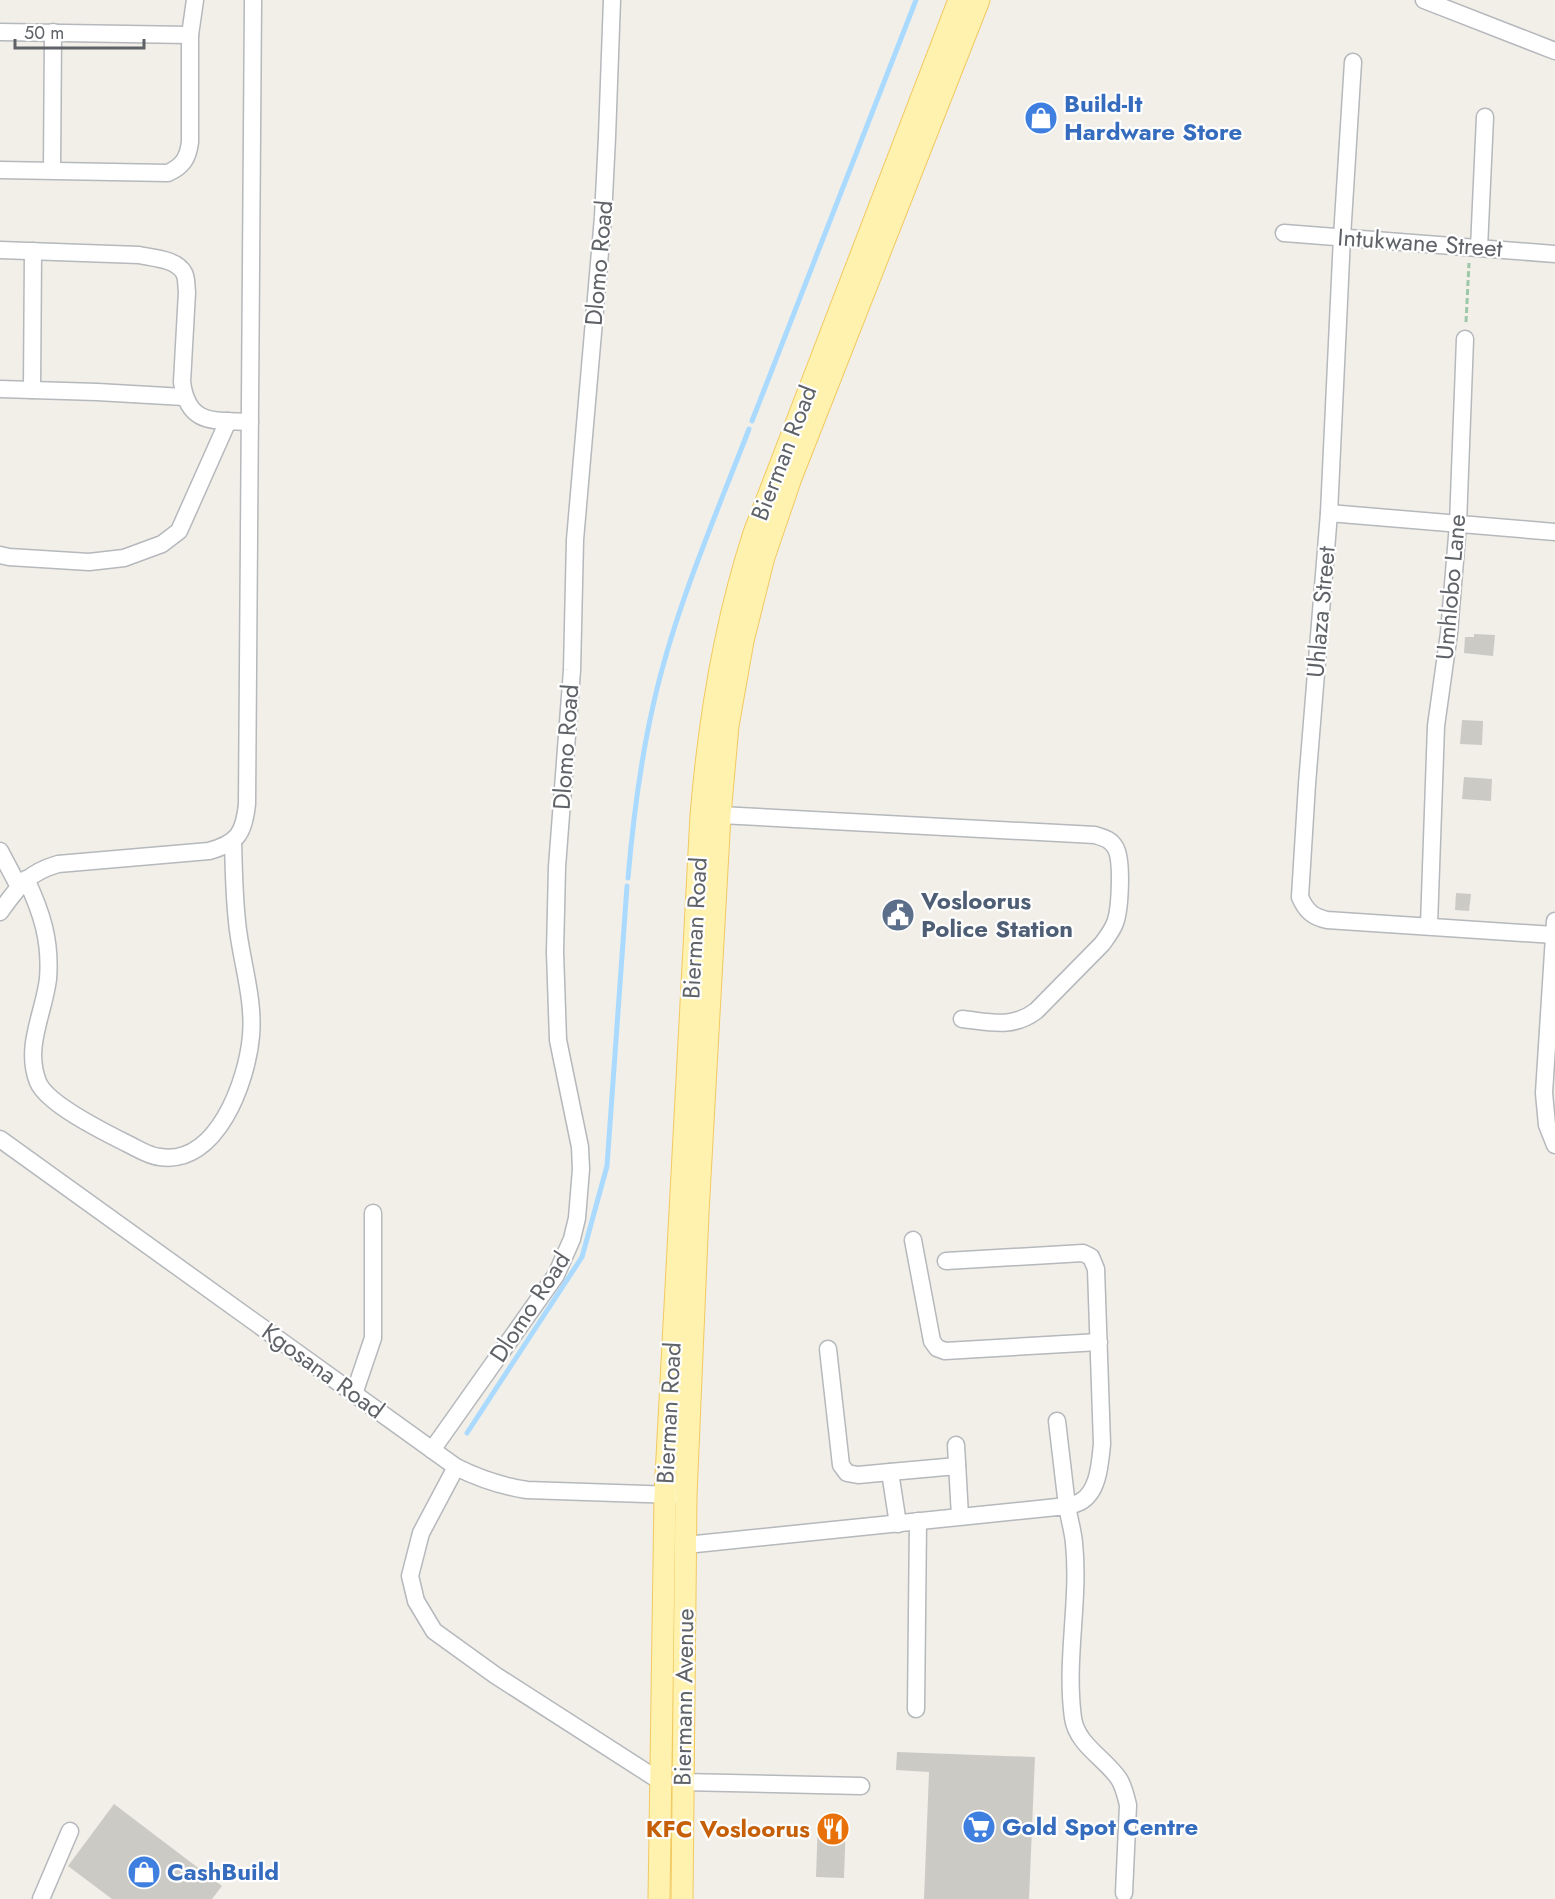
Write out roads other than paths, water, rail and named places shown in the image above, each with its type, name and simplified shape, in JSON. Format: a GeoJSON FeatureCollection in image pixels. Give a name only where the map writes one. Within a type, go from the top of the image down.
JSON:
{"type":"FeatureCollection","features":[{"type":"Feature","properties":{"kind":"main road","name":"Bierman Road"},"geometry":{"type":"LineString","coordinates":[[659,1899],[664,1495],[700,827],[706,751],[716,681],[729,617],[754,533],[959,0]]}},
{"type":"Feature","properties":{"kind":"main road","name":"Bierman Road"},"geometry":{"type":"LineString","coordinates":[[686,1496],[698,1213],[720,815],[728,726],[743,641],[764,556],[791,478],[978,0]]}},
{"type":"Feature","properties":{"kind":"main road","name":"Biermann Avenue"},"geometry":{"type":"LineString","coordinates":[[682,1899],[686,1496]]}},
{"type":"Feature","properties":{"kind":"street"},"geometry":{"type":"LineString","coordinates":[[0,170],[168,173],[177,169],[187,157],[190,142],[190,34],[195,0]]}},
{"type":"Feature","properties":{"kind":"street"},"geometry":{"type":"LineString","coordinates":[[0,912],[23,883],[40,869],[58,864],[209,851],[233,842],[240,834],[246,820],[253,0]]}},
{"type":"Feature","properties":{"kind":"street","name":"Dlomo Road"},"geometry":{"type":"LineString","coordinates":[[432,1450],[556,1275],[572,1239],[577,1218],[581,1169],[580,1146],[558,1040],[555,952],[557,867],[572,670],[575,540],[603,217],[612,0]]}},
{"type":"Feature","properties":{"kind":"street"},"geometry":{"type":"LineString","coordinates":[[1424,0],[1555,51]]}},
{"type":"Feature","properties":{"kind":"street"},"geometry":{"type":"LineString","coordinates":[[0,32],[190,34]]}},
{"type":"Feature","properties":{"kind":"street"},"geometry":{"type":"LineString","coordinates":[[52,170],[53,32]]}},
{"type":"Feature","properties":{"kind":"street","name":"Uhlaza Street"},"geometry":{"type":"LineString","coordinates":[[1353,62],[1329,513],[1300,897],[1310,912],[1316,917],[1327,920],[1429,926],[1555,928]]}},
{"type":"Feature","properties":{"kind":"street"},"geometry":{"type":"LineString","coordinates":[[1475,247],[1485,117]]}},
{"type":"Feature","properties":{"kind":"street","name":"Intukwane Street"},"geometry":{"type":"LineString","coordinates":[[1284,233],[1555,254]]}},
{"type":"Feature","properties":{"kind":"street"},"geometry":{"type":"LineString","coordinates":[[0,250],[139,255],[180,267],[186,277],[187,292],[182,382],[184,397],[198,416],[250,423]]}},
{"type":"Feature","properties":{"kind":"street"},"geometry":{"type":"LineString","coordinates":[[32,390],[33,251]]}},
{"type":"Feature","properties":{"kind":"street","name":"Umhlobo Lane"},"geometry":{"type":"LineString","coordinates":[[1429,926],[1436,726],[1449,633],[1458,524],[1465,339]]}},
{"type":"Feature","properties":{"kind":"street"},"geometry":{"type":"LineString","coordinates":[[0,389],[184,397]]}},
{"type":"Feature","properties":{"kind":"street"},"geometry":{"type":"LineString","coordinates":[[0,555],[88,562],[124,558],[162,544],[178,531],[228,421]]}},
{"type":"Feature","properties":{"kind":"street"},"geometry":{"type":"LineString","coordinates":[[1329,513],[1555,532]]}},
{"type":"Feature","properties":{"kind":"street"},"geometry":{"type":"LineString","coordinates":[[720,815],[1095,835],[1108,839],[1117,849],[1120,862],[1118,908],[1113,927],[1102,944],[1036,1011],[1026,1018],[1015,1023],[1003,1024],[962,1019]]}},
{"type":"Feature","properties":{"kind":"street"},"geometry":{"type":"LineString","coordinates":[[0,851],[40,909],[46,931],[48,981],[35,1035],[33,1057],[39,1084],[62,1107],[117,1139],[160,1158],[191,1154],[198,1149],[224,1120],[235,1097],[246,1064],[251,1036],[251,1005],[236,915],[233,842]]}},
{"type":"Feature","properties":{"kind":"street"},"geometry":{"type":"LineString","coordinates":[[1555,928],[1544,1093],[1547,1125],[1555,1145]]}},
{"type":"Feature","properties":{"kind":"street","name":"Kgosana Road"},"geometry":{"type":"LineString","coordinates":[[0,1139],[456,1467],[486,1481],[527,1490],[686,1496]]}},
{"type":"Feature","properties":{"kind":"street"},"geometry":{"type":"LineString","coordinates":[[354,1394],[373,1338],[373,1213]]}},
{"type":"Feature","properties":{"kind":"street"},"geometry":{"type":"LineString","coordinates":[[913,1240],[932,1341],[937,1348],[945,1351],[1098,1342]]}},
{"type":"Feature","properties":{"kind":"street"},"geometry":{"type":"LineString","coordinates":[[686,1545],[1067,1506],[1082,1501],[1092,1488],[1100,1469],[1102,1444],[1096,1269],[1091,1257],[1083,1253],[946,1261]]}},
{"type":"Feature","properties":{"kind":"street"},"geometry":{"type":"LineString","coordinates":[[828,1349],[841,1465],[848,1473],[858,1475],[957,1466]]}},
{"type":"Feature","properties":{"kind":"street"},"geometry":{"type":"LineString","coordinates":[[1057,1421],[1075,1560],[1071,1687],[1073,1719],[1083,1742],[1113,1772],[1125,1792],[1128,1805],[1124,1893]]}},
{"type":"Feature","properties":{"kind":"street"},"geometry":{"type":"LineString","coordinates":[[956,1445],[960,1516]]}},
{"type":"Feature","properties":{"kind":"street"},"geometry":{"type":"LineString","coordinates":[[456,1467],[421,1533],[410,1576],[416,1601],[434,1631],[495,1676],[660,1781]]}},
{"type":"Feature","properties":{"kind":"street"},"geometry":{"type":"LineString","coordinates":[[890,1472],[897,1524]]}},
{"type":"Feature","properties":{"kind":"street"},"geometry":{"type":"LineString","coordinates":[[916,1709],[918,1521]]}},
{"type":"Feature","properties":{"kind":"street"},"geometry":{"type":"LineString","coordinates":[[682,1782],[861,1786]]}},
{"type":"Feature","properties":{"kind":"street"},"geometry":{"type":"LineString","coordinates":[[41,1899],[70,1831]]}},
{"type":"Feature","properties":{"kind":"waterway"},"geometry":{"type":"LineString","coordinates":[[752,421],[916,0]]}},
{"type":"Feature","properties":{"kind":"waterway"},"geometry":{"type":"LineString","coordinates":[[628,878],[648,727],[662,671],[683,601],[749,429]]}},
{"type":"Feature","properties":{"kind":"waterway"},"geometry":{"type":"LineString","coordinates":[[467,1433],[582,1257],[607,1166],[627,886]]}},
{"type":"Feature","properties":{"kind":"place","name":"Build-It Hardware Store"},"geometry":{"type":"Point","coordinates":[1041,118]}},
{"type":"Feature","properties":{"kind":"place","name":"Vosloorus Police Station"},"geometry":{"type":"Point","coordinates":[898,915]}},
{"type":"Feature","properties":{"kind":"place","name":"Gold Spot Centre"},"geometry":{"type":"Point","coordinates":[979,1827]}},
{"type":"Feature","properties":{"kind":"place","name":"KFC Vosloorus"},"geometry":{"type":"Point","coordinates":[833,1829]}},
{"type":"Feature","properties":{"kind":"place","name":"CashBuild"},"geometry":{"type":"Point","coordinates":[144,1872]}}]}
